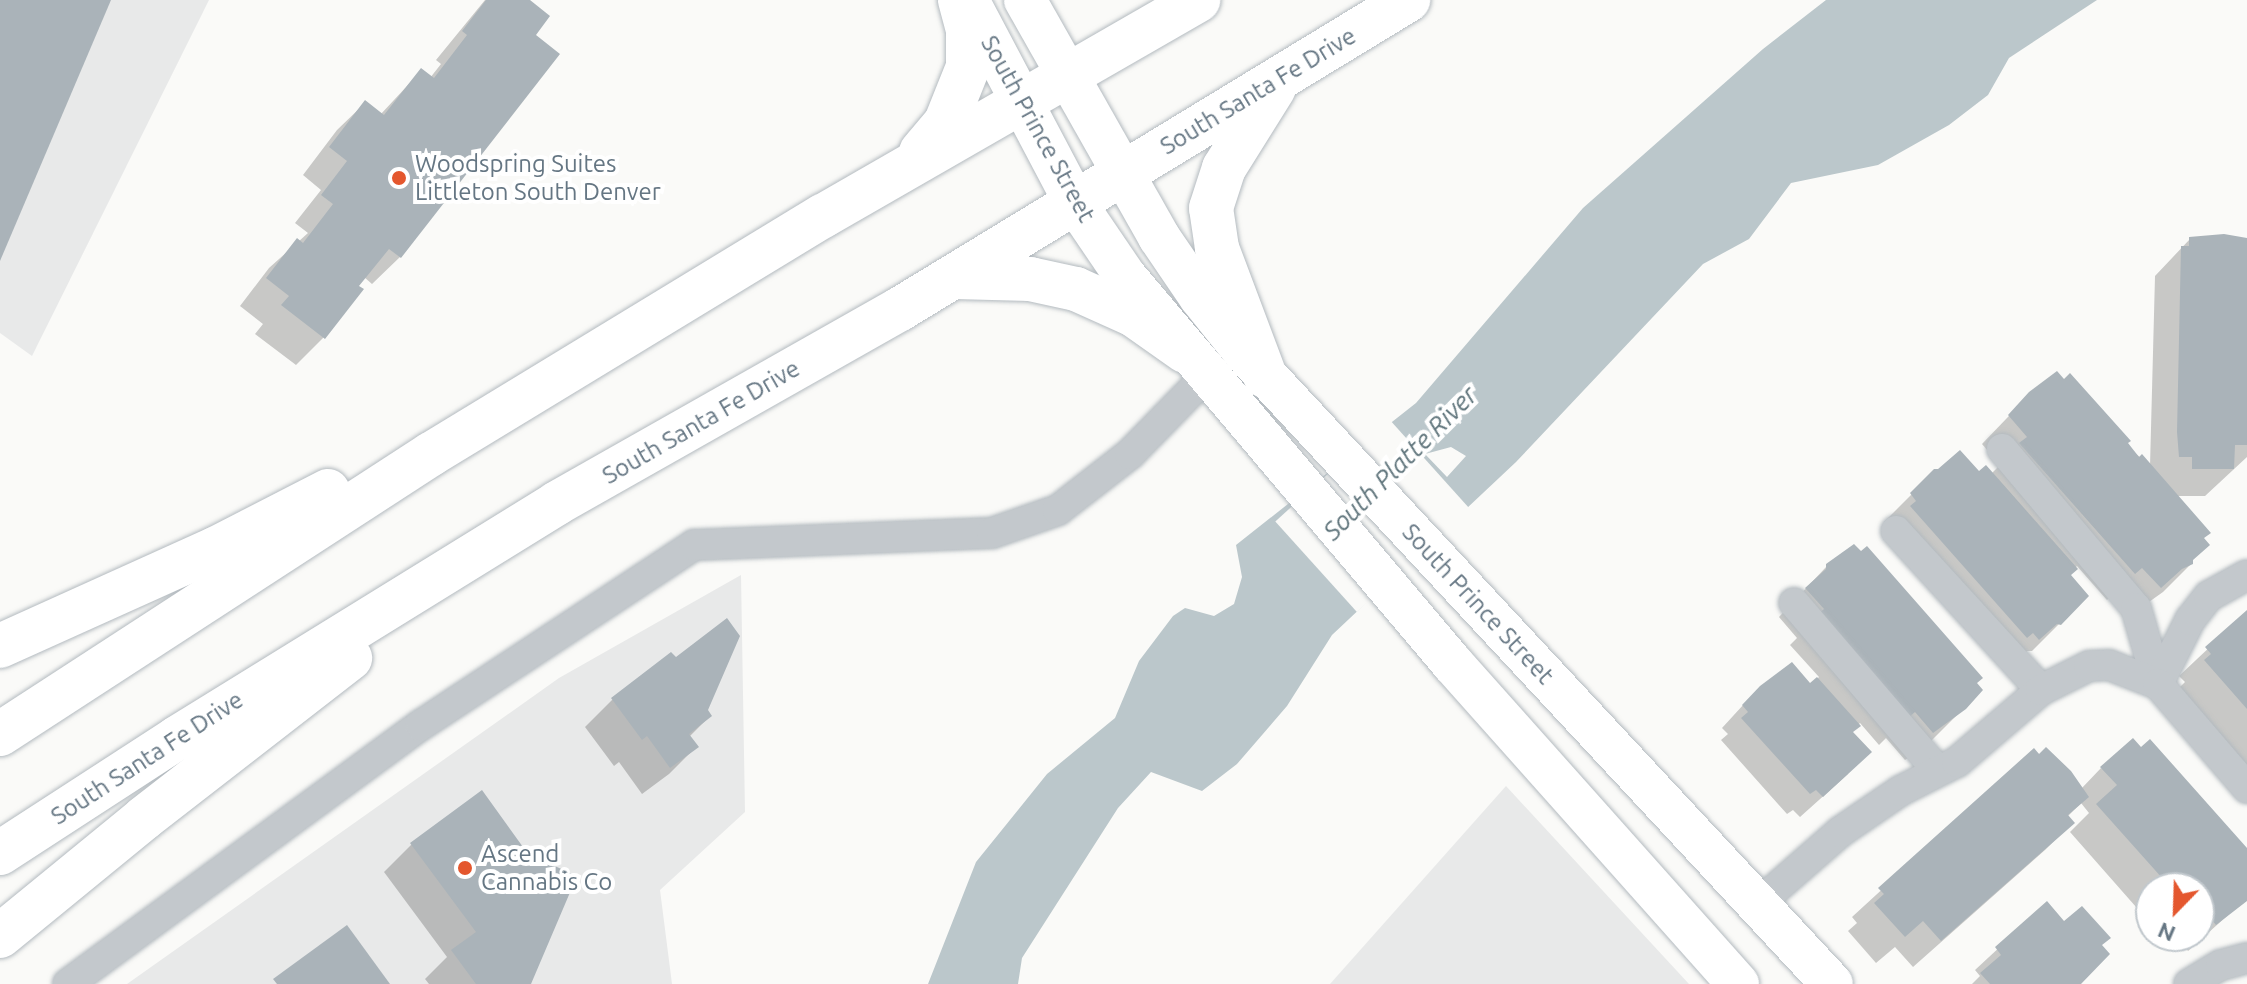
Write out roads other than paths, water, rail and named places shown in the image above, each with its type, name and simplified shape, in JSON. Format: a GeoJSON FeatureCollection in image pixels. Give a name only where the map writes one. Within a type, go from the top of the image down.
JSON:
{"type":"FeatureCollection","features":[{"type":"Feature","properties":{"kind":"highway"},"geometry":{"type":"LineString","coordinates":[[909,166],[946,122],[963,87],[969,47],[960,0]]}},
{"type":"Feature","properties":{"kind":"highway"},"geometry":{"type":"LineString","coordinates":[[0,734],[431,454],[909,166],[1198,0]]}},
{"type":"Feature","properties":{"kind":"highway","name":"South Santa Fe Drive"},"geometry":{"type":"LineString","coordinates":[[0,853],[177,738],[557,503],[955,277],[1074,201],[1408,0]]}},
{"type":"Feature","properties":{"kind":"highway"},"geometry":{"type":"LineString","coordinates":[[1265,376],[1217,248],[1211,208],[1224,168],[1279,79]]}},
{"type":"Feature","properties":{"kind":"highway"},"geometry":{"type":"LineString","coordinates":[[0,646],[215,549],[356,477],[724,276]]}},
{"type":"Feature","properties":{"kind":"highway"},"geometry":{"type":"LineString","coordinates":[[955,277],[1030,279],[1076,289],[1134,315],[1196,363]]}},
{"type":"Feature","properties":{"kind":"highway"},"geometry":{"type":"LineString","coordinates":[[0,936],[144,818],[369,642],[557,503]]}},
{"type":"Feature","properties":{"kind":"street","name":"South Prince Street"},"geometry":{"type":"LineString","coordinates":[[968,0],[1074,201],[1125,276],[1452,663],[1738,984]]}},
{"type":"Feature","properties":{"kind":"street","name":"South Prince Street"},"geometry":{"type":"LineString","coordinates":[[1025,0],[1159,237],[1200,297],[1300,416],[1832,984]]}},
{"type":"Feature","properties":{"kind":"street"},"geometry":{"type":"LineString","coordinates":[[68,984],[421,725],[694,545],[992,533],[1058,510],[1130,454],[1196,363]]}},
{"type":"Feature","properties":{"kind":"street"},"geometry":{"type":"LineString","coordinates":[[2002,449],[2136,608],[2158,684],[2247,788]]}},
{"type":"Feature","properties":{"kind":"street"},"geometry":{"type":"LineString","coordinates":[[1896,531],[2041,690]]}},
{"type":"Feature","properties":{"kind":"street"},"geometry":{"type":"LineString","coordinates":[[2158,684],[2190,620],[2209,596],[2247,575]]}},
{"type":"Feature","properties":{"kind":"street"},"geometry":{"type":"LineString","coordinates":[[1794,603],[1938,771]]}},
{"type":"Feature","properties":{"kind":"street"},"geometry":{"type":"LineString","coordinates":[[1759,903],[1840,832],[1900,791],[1957,762],[2041,690],[2089,666],[2109,665],[2158,684]]}},
{"type":"Feature","properties":{"kind":"street"},"geometry":{"type":"LineString","coordinates":[[2189,984],[2221,965],[2247,958]]}},
{"type":"Feature","properties":{"kind":"water","name":"South Platte River"},"geometry":{"type":"Polygon","coordinates":[[[1826,0],[2097,0],[2009,58],[1988,95],[1949,125],[1878,165],[1791,183],[1749,239],[1703,264],[1516,462],[1332,635],[1287,706],[1237,764],[1202,791],[1151,772],[1118,808],[1022,958],[1018,984],[928,984],[976,862],[1047,774],[1115,718],[1139,661],[1173,616],[1185,608],[1214,616],[1234,604],[1242,577],[1236,545],[1416,403],[1583,208],[1763,49],[1826,0]],[[1451,447],[1425,454],[1447,477],[1466,456],[1451,447]]]}},
{"type":"Feature","properties":{"kind":"place","name":"Woodspring Suites Littleton South Denver"},"geometry":{"type":"Point","coordinates":[399,178]}},
{"type":"Feature","properties":{"kind":"place","name":"Ascend Cannabis Co"},"geometry":{"type":"Point","coordinates":[465,868]}}]}
